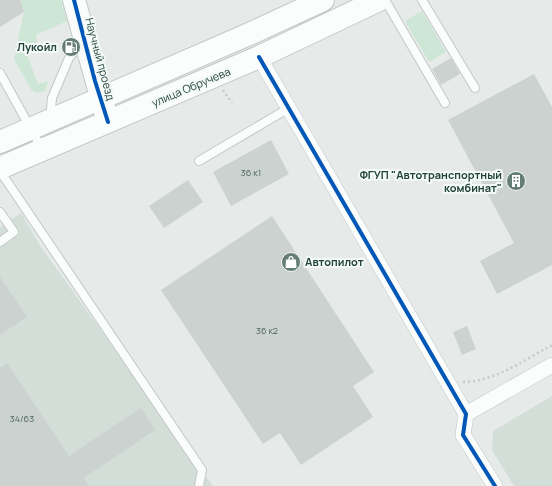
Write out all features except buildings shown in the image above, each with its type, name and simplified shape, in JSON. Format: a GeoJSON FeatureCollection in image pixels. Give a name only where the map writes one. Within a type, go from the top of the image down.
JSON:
{"type":"FeatureCollection","features":[{"type":"Feature","properties":{"kind":"main road","name":"Научный проезд"},"geometry":{"type":"LineString","coordinates":[[74,0],[100,98],[108,122]]}},
{"type":"Feature","properties":{"kind":"main road"},"geometry":{"type":"LineString","coordinates":[[0,142],[247,35],[323,0]]}},
{"type":"Feature","properties":{"kind":"main road","name":"улица Обручева"},"geometry":{"type":"LineString","coordinates":[[0,170],[42,150],[259,57],[379,0]]}},
{"type":"Feature","properties":{"kind":"street"},"geometry":{"type":"LineString","coordinates":[[259,57],[466,414],[463,435],[495,486]]}},
{"type":"Feature","properties":{"kind":"street"},"geometry":{"type":"LineString","coordinates":[[466,414],[552,365]]}},
{"type":"Feature","properties":{"kind":"lane"},"geometry":{"type":"LineString","coordinates":[[385,0],[445,103]]}},
{"type":"Feature","properties":{"kind":"lane"},"geometry":{"type":"LineString","coordinates":[[422,0],[475,88]]}},
{"type":"Feature","properties":{"kind":"lane"},"geometry":{"type":"LineString","coordinates":[[42,150],[41,124],[69,58],[85,39]]}},
{"type":"Feature","properties":{"kind":"lane"},"geometry":{"type":"LineString","coordinates":[[0,73],[41,124]]}},
{"type":"Feature","properties":{"kind":"lane"},"geometry":{"type":"LineString","coordinates":[[199,161],[289,108]]}},
{"type":"Feature","properties":{"kind":"lane"},"geometry":{"type":"LineString","coordinates":[[0,170],[202,470],[199,486]]}},
{"type":"Feature","properties":{"kind":"lane"},"geometry":{"type":"LineString","coordinates":[[0,212],[14,232],[0,242]]}},
{"type":"Feature","properties":{"kind":"path"},"geometry":{"type":"LineString","coordinates":[[222,87],[232,103]]}},
{"type":"Feature","properties":{"kind":"path"},"geometry":{"type":"LineString","coordinates":[[464,382],[479,380],[505,371],[552,345]]}},
{"type":"Feature","properties":{"kind":"shaded area"},"geometry":{"type":"Polygon","coordinates":[[[21,213],[41,247],[213,486],[0,486],[0,227],[21,213]]]}},
{"type":"Feature","properties":{"kind":"shaded area"},"geometry":{"type":"Polygon","coordinates":[[[552,396],[552,486],[514,486],[492,450],[493,431],[552,396]]]}},
{"type":"Feature","properties":{"kind":"green space"},"geometry":{"type":"Polygon","coordinates":[[[20,0],[61,0],[67,21],[36,35],[38,48],[27,55],[38,84],[48,81],[45,91],[37,93],[32,91],[14,59],[24,12],[20,0]]]}},
{"type":"Feature","properties":{"kind":"green space"},"geometry":{"type":"Polygon","coordinates":[[[422,11],[446,52],[429,62],[405,21],[422,11]]]}},
{"type":"Feature","properties":{"kind":"cycle path"},"geometry":{"type":"LineString","coordinates":[[74,0],[95,81],[108,122]]}},
{"type":"Feature","properties":{"kind":"cycle path"},"geometry":{"type":"LineString","coordinates":[[259,57],[466,414],[463,435],[495,486]]}},
{"type":"Feature","properties":{"kind":"place","name":"Лукойл"},"geometry":{"type":"Point","coordinates":[71,47]}},
{"type":"Feature","properties":{"kind":"place","name":"ФГУП \"Автотранспортный комбинат\""},"geometry":{"type":"Point","coordinates":[516,181]}},
{"type":"Feature","properties":{"kind":"place","name":"Автопилот"},"geometry":{"type":"Point","coordinates":[291,262]}}]}
